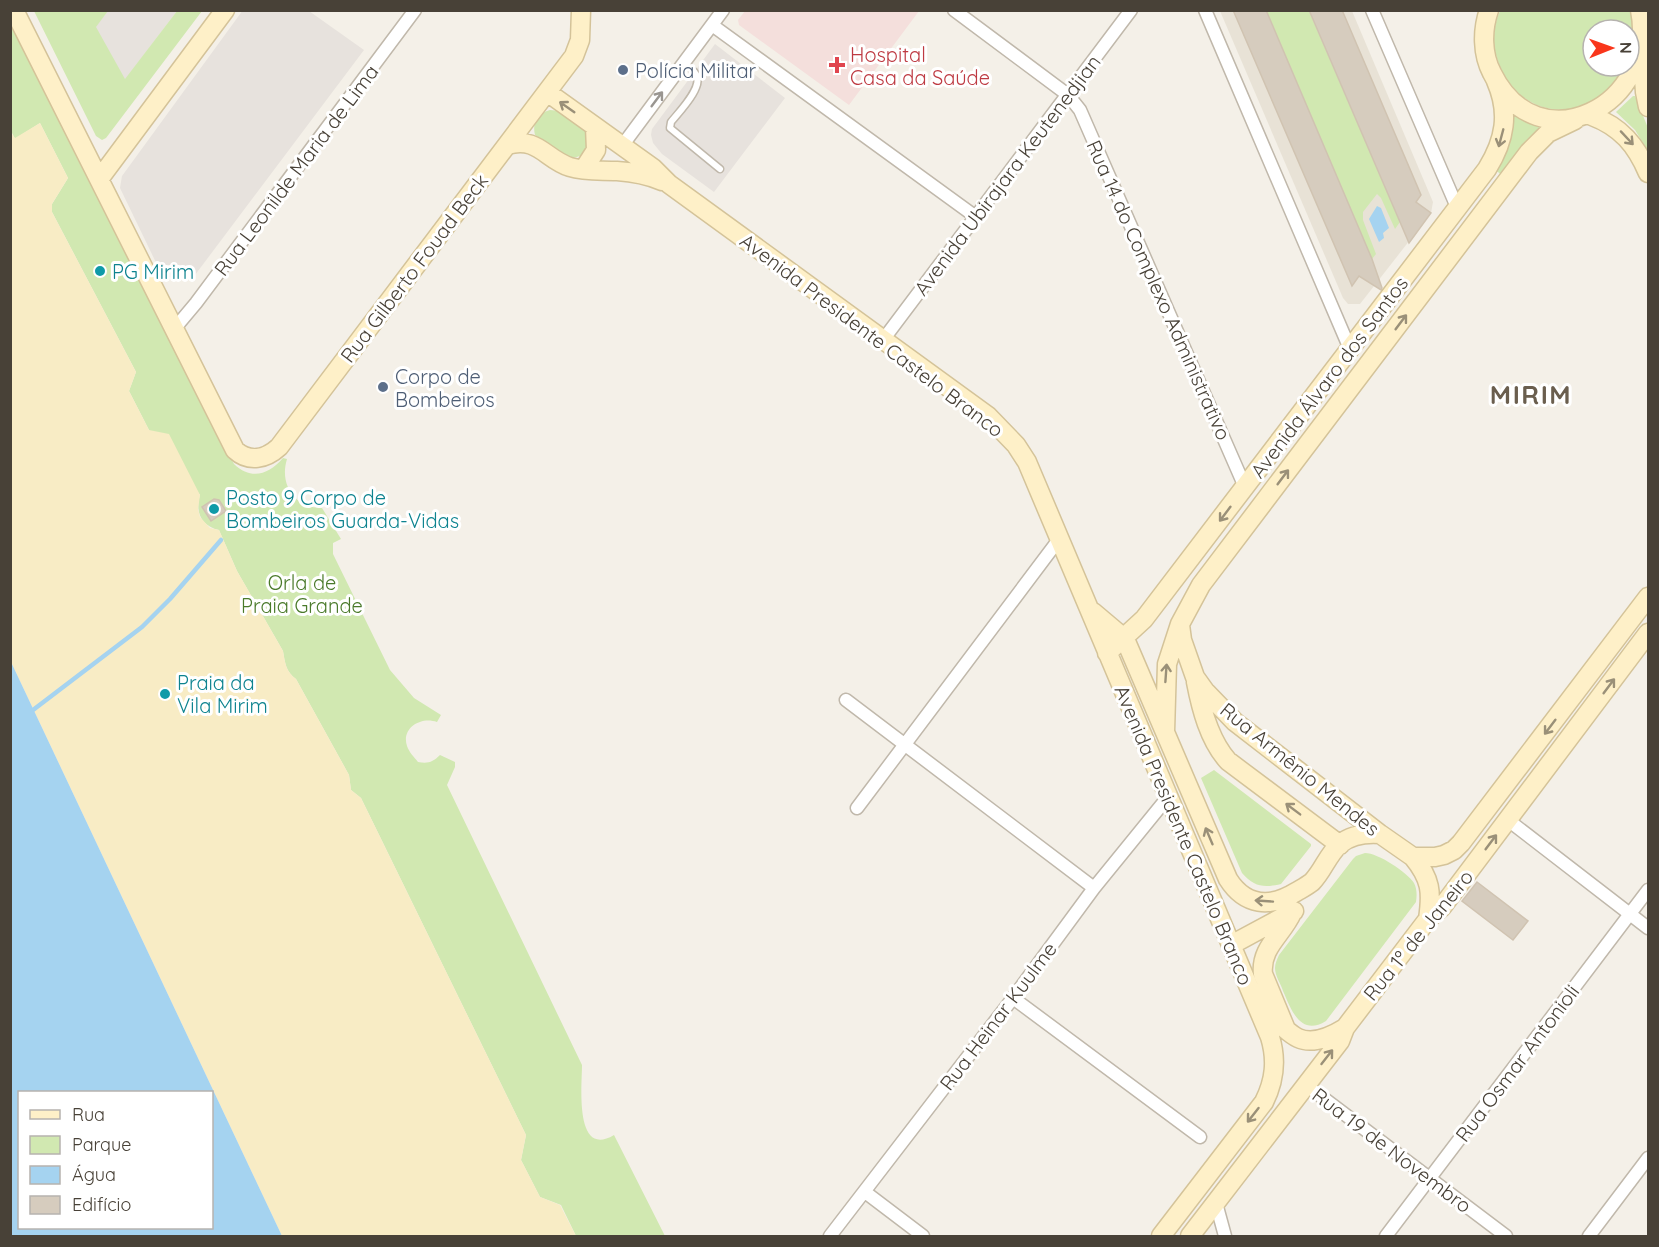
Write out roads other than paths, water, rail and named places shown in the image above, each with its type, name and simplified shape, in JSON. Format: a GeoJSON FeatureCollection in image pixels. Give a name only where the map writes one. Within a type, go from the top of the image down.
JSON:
{"type":"FeatureCollection","features":[{"type":"Feature","properties":{"kind":"street"},"geometry":{"type":"LineString","coordinates":[[14,10],[175,328]]}},
{"type":"Feature","properties":{"kind":"street"},"geometry":{"type":"LineString","coordinates":[[100,178],[225,10]]}},
{"type":"Feature","properties":{"kind":"street","name":"Rua Leonilde Maria de Lima"},"geometry":{"type":"LineString","coordinates":[[175,328],[415,10]]}},
{"type":"Feature","properties":{"kind":"street","name":"Rua Gilberto Fouad Beck"},"geometry":{"type":"LineString","coordinates":[[175,328],[235,450],[241,455],[258,458],[272,453],[279,447],[578,49],[581,10]]}},
{"type":"Feature","properties":{"kind":"street"},"geometry":{"type":"LineString","coordinates":[[579,166],[603,160],[622,146],[723,10]]}},
{"type":"Feature","properties":{"kind":"street"},"geometry":{"type":"LineString","coordinates":[[954,10],[1068,95]]}},
{"type":"Feature","properties":{"kind":"street","name":"Avenida Ubirajara Keutenedjian"},"geometry":{"type":"LineString","coordinates":[[883,340],[1131,10]]}},
{"type":"Feature","properties":{"kind":"street"},"geometry":{"type":"LineString","coordinates":[[1205,10],[1350,349]]}},
{"type":"Feature","properties":{"kind":"street"},"geometry":{"type":"LineString","coordinates":[[1372,10],[1457,207]]}},
{"type":"Feature","properties":{"kind":"street","name":"Avenida Álvaro dos Santos"},"geometry":{"type":"LineString","coordinates":[[1107,653],[1125,639],[1144,619],[1487,169],[1502,140],[1505,117],[1504,105],[1490,69],[1484,42],[1489,10]]}},
{"type":"Feature","properties":{"kind":"street"},"geometry":{"type":"LineString","coordinates":[[1640,10],[1645,37],[1643,76],[1648,107]]}},
{"type":"Feature","properties":{"kind":"street"},"geometry":{"type":"LineString","coordinates":[[712,25],[976,217]]}},
{"type":"Feature","properties":{"kind":"street","name":"Avenida Álvaro dos Santos"},"geometry":{"type":"LineString","coordinates":[[1165,732],[1167,664],[1184,616],[1201,585],[1529,152],[1548,133],[1604,110],[1624,94],[1639,72],[1643,59]]}},
{"type":"Feature","properties":{"kind":"street"},"geometry":{"type":"LineString","coordinates":[[1496,81],[1511,99],[1530,113],[1561,121],[1583,118],[1612,125],[1630,140],[1648,173]]}},
{"type":"Feature","properties":{"kind":"street","name":"Avenida Presidente Castelo Branco"},"geometry":{"type":"LineString","coordinates":[[547,92],[653,168],[669,184],[988,416],[1009,436],[1027,462],[1273,1046],[1275,1062],[1273,1079],[1263,1102],[1161,1236]]}},
{"type":"Feature","properties":{"kind":"street","name":"Rua 14 do Complexo Administrativo"},"geometry":{"type":"LineString","coordinates":[[1068,95],[1080,110],[1245,487]]}},
{"type":"Feature","properties":{"kind":"street"},"geometry":{"type":"LineString","coordinates":[[525,122],[526,134],[534,144]]}},
{"type":"Feature","properties":{"kind":"street"},"geometry":{"type":"LineString","coordinates":[[579,166],[596,150],[596,127]]}},
{"type":"Feature","properties":{"kind":"street"},"geometry":{"type":"LineString","coordinates":[[507,144],[519,142],[534,144]]}},
{"type":"Feature","properties":{"kind":"street","name":"Avenida Presidente Castelo Branco"},"geometry":{"type":"LineString","coordinates":[[534,144],[563,164],[595,171],[647,175],[669,184]]}},
{"type":"Feature","properties":{"kind":"street"},"geometry":{"type":"LineString","coordinates":[[857,808],[1060,538]]}},
{"type":"Feature","properties":{"kind":"street","name":"Rua 1º de Janeiro"},"geometry":{"type":"LineString","coordinates":[[1413,857],[1444,855],[1461,843],[1648,597]]}},
{"type":"Feature","properties":{"kind":"street","name":"Avenida Presidente Castelo Branco"},"geometry":{"type":"LineString","coordinates":[[1089,608],[1125,639],[1234,889],[1243,896],[1258,902],[1269,903],[1291,895],[1312,882]]}},
{"type":"Feature","properties":{"kind":"street","name":"Rua Armênio Mendes"},"geometry":{"type":"LineString","coordinates":[[1184,616],[1182,640],[1195,677],[1235,722],[1413,857]]}},
{"type":"Feature","properties":{"kind":"street","name":"Rua 1º de Janeiro"},"geometry":{"type":"LineString","coordinates":[[1190,1236],[1340,1041],[1345,1028],[1428,920],[1442,907],[1648,633]]}},
{"type":"Feature","properties":{"kind":"street"},"geometry":{"type":"LineString","coordinates":[[1195,677],[1200,706],[1222,754],[1228,761],[1340,845]]}},
{"type":"Feature","properties":{"kind":"street"},"geometry":{"type":"LineString","coordinates":[[846,700],[1094,888]]}},
{"type":"Feature","properties":{"kind":"street","name":"Rua Heinar Kuulme"},"geometry":{"type":"LineString","coordinates":[[830,1236],[866,1192],[1094,888],[1168,797]]}},
{"type":"Feature","properties":{"kind":"street"},"geometry":{"type":"LineString","coordinates":[[1508,820],[1648,928]]}},
{"type":"Feature","properties":{"kind":"street"},"geometry":{"type":"LineString","coordinates":[[1285,1027],[1263,974],[1262,966],[1266,951],[1285,928],[1312,882],[1340,845],[1350,838],[1380,834]]}},
{"type":"Feature","properties":{"kind":"street"},"geometry":{"type":"LineString","coordinates":[[1413,857],[1423,869],[1431,892],[1428,920]]}},
{"type":"Feature","properties":{"kind":"street","name":"Rua Osmar Antonioli"},"geometry":{"type":"LineString","coordinates":[[1386,1236],[1648,890]]}},
{"type":"Feature","properties":{"kind":"street"},"geometry":{"type":"LineString","coordinates":[[1231,945],[1292,913]]}},
{"type":"Feature","properties":{"kind":"street"},"geometry":{"type":"LineString","coordinates":[[1013,998],[1200,1137]]}},
{"type":"Feature","properties":{"kind":"street"},"geometry":{"type":"LineString","coordinates":[[1258,1009],[1298,1038],[1310,1040],[1325,1038],[1345,1028]]}},
{"type":"Feature","properties":{"kind":"street","name":"Rua 19 de Novembro"},"geometry":{"type":"LineString","coordinates":[[1306,1085],[1506,1236]]}},
{"type":"Feature","properties":{"kind":"street"},"geometry":{"type":"LineString","coordinates":[[1589,1236],[1648,1158]]}},
{"type":"Feature","properties":{"kind":"street"},"geometry":{"type":"LineString","coordinates":[[866,1192],[923,1236]]}},
{"type":"Feature","properties":{"kind":"street"},"geometry":{"type":"LineString","coordinates":[[1216,1203],[1225,1236]]}},
{"type":"Feature","properties":{"kind":"lane"},"geometry":{"type":"LineString","coordinates":[[684,64],[696,73],[697,89],[671,122],[670,128],[720,169]]}},
{"type":"Feature","properties":{"kind":"water"},"geometry":{"type":"Polygon","coordinates":[[[1377,206],[1381,208],[1389,228],[1383,233],[1384,238],[1379,242],[1369,219],[1377,206]]]}},
{"type":"Feature","properties":{"kind":"water"},"geometry":{"type":"Polygon","coordinates":[[[10,662],[11,662],[282,1236],[11,1236],[10,662]]]}},
{"type":"Feature","properties":{"kind":"waterway"},"geometry":{"type":"LineString","coordinates":[[33,710],[142,627],[170,599],[221,540]]}},
{"type":"Feature","properties":{"kind":"place","name":"Hospital Casa da Saúde"},"geometry":{"type":"Point","coordinates":[837,65]}},
{"type":"Feature","properties":{"kind":"place","name":"Polícia Militar"},"geometry":{"type":"Point","coordinates":[623,70]}},
{"type":"Feature","properties":{"kind":"place","name":"PG Mirim"},"geometry":{"type":"Point","coordinates":[100,271]}},
{"type":"Feature","properties":{"kind":"place","name":"Corpo de Bombeiros"},"geometry":{"type":"Point","coordinates":[383,387]}},
{"type":"Feature","properties":{"kind":"place","name":"Posto 9 Corpo de Bombeiros Guarda-Vidas"},"geometry":{"type":"Point","coordinates":[214,509]}},
{"type":"Feature","properties":{"kind":"place","name":"Praia da Vila Mirim"},"geometry":{"type":"Point","coordinates":[165,694]}},
{"type":"Feature","properties":{"kind":"district","name":"MIRIM"},"geometry":{"type":"Point","coordinates":[1531,394]}},
{"type":"Feature","properties":{"kind":"park label","name":"Orla de Praia Grande"},"geometry":{"type":"Point","coordinates":[302,594]}}]}
